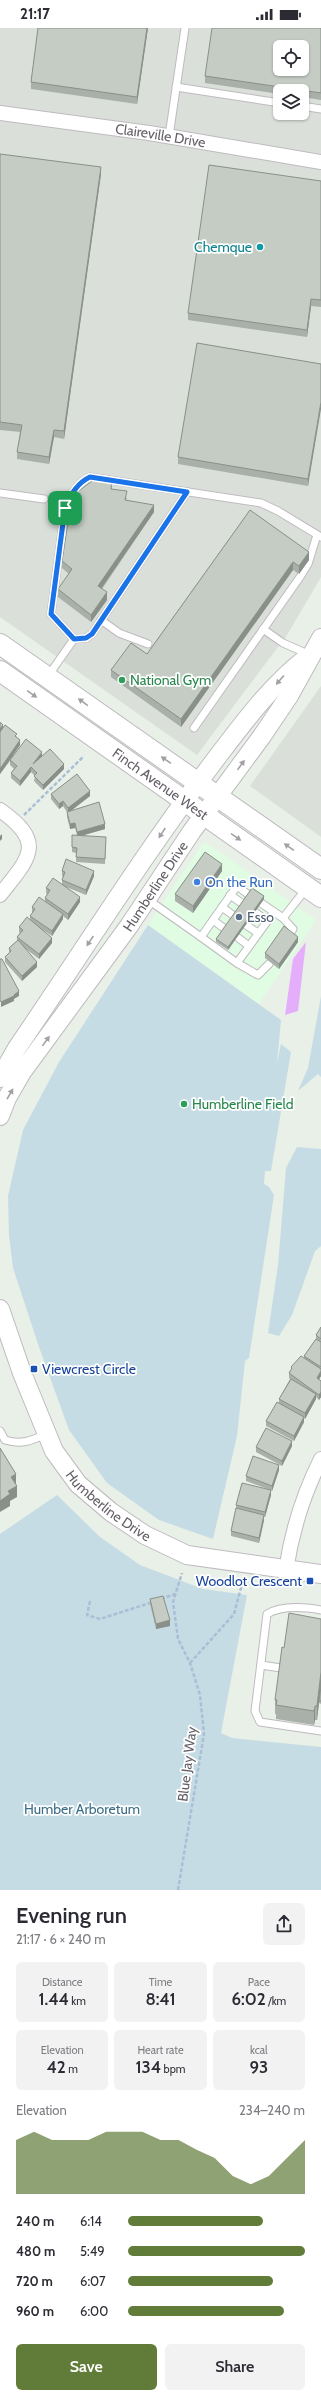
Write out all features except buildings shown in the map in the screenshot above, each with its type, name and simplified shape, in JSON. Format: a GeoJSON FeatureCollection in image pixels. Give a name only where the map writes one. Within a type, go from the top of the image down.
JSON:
{"type":"FeatureCollection","features":[{"type":"Feature","properties":{"kind":"main road","name":"Finch Avenue West"},"geometry":{"type":"LineString","coordinates":[[0,644],[321,869]]}},
{"type":"Feature","properties":{"kind":"main road","name":"Finch Avenue West"},"geometry":{"type":"LineString","coordinates":[[0,671],[314,892]]}},
{"type":"Feature","properties":{"kind":"street","name":"Claireville Drive"},"geometry":{"type":"LineString","coordinates":[[0,113],[169,136],[321,162]]}},
{"type":"Feature","properties":{"kind":"street","name":"Humberline Drive"},"geometry":{"type":"LineString","coordinates":[[7,1069],[147,898],[204,815],[290,696],[310,655],[321,638]]}},
{"type":"Feature","properties":{"kind":"street","name":"Humberline Drive"},"geometry":{"type":"LineString","coordinates":[[0,1116],[7,1098],[7,1069],[184,801],[240,727],[285,674],[310,655]]}},
{"type":"Feature","properties":{"kind":"street"},"geometry":{"type":"LineString","coordinates":[[0,810],[17,822],[27,836],[30,847],[27,861],[0,895]]}},
{"type":"Feature","properties":{"kind":"street","name":"Humberline Drive"},"geometry":{"type":"LineString","coordinates":[[0,1309],[9,1341],[48,1433],[54,1451],[78,1484],[111,1512],[145,1535],[187,1555],[321,1574]]}},
{"type":"Feature","properties":{"kind":"street"},"geometry":{"type":"LineString","coordinates":[[286,1570],[297,1516],[307,1488],[321,1459]]}},
{"type":"Feature","properties":{"kind":"lane"},"geometry":{"type":"LineString","coordinates":[[169,136],[185,28]]}},
{"type":"Feature","properties":{"kind":"lane"},"geometry":{"type":"LineString","coordinates":[[176,87],[273,101]]}},
{"type":"Feature","properties":{"kind":"lane"},"geometry":{"type":"LineString","coordinates":[[309,107],[321,109]]}},
{"type":"Feature","properties":{"kind":"lane"},"geometry":{"type":"LineString","coordinates":[[74,639],[51,614],[65,508],[75,489],[83,481],[90,477],[261,504],[278,511],[319,536],[308,564],[194,728]]}},
{"type":"Feature","properties":{"kind":"lane"},"geometry":{"type":"LineString","coordinates":[[74,639],[86,638],[92,634],[187,492]]}},
{"type":"Feature","properties":{"kind":"lane"},"geometry":{"type":"LineString","coordinates":[[0,493],[44,500]]}},
{"type":"Feature","properties":{"kind":"lane"},"geometry":{"type":"LineString","coordinates":[[101,620],[119,633],[148,644]]}},
{"type":"Feature","properties":{"kind":"lane"},"geometry":{"type":"LineString","coordinates":[[263,629],[283,643],[310,655]]}},
{"type":"Feature","properties":{"kind":"lane"},"geometry":{"type":"LineString","coordinates":[[48,677],[74,639]]}},
{"type":"Feature","properties":{"kind":"lane"},"geometry":{"type":"LineString","coordinates":[[201,937],[237,886],[249,895]]}},
{"type":"Feature","properties":{"kind":"lane"},"geometry":{"type":"LineString","coordinates":[[283,918],[314,892]]}},
{"type":"Feature","properties":{"kind":"lane"},"geometry":{"type":"LineString","coordinates":[[230,895],[243,904]]}},
{"type":"Feature","properties":{"kind":"lane"},"geometry":{"type":"LineString","coordinates":[[147,898],[238,963],[258,975],[269,964]]}},
{"type":"Feature","properties":{"kind":"lane"},"geometry":{"type":"LineString","coordinates":[[261,903],[291,925],[293,929],[290,934]]}},
{"type":"Feature","properties":{"kind":"lane"},"geometry":{"type":"LineString","coordinates":[[222,907],[234,916]]}},
{"type":"Feature","properties":{"kind":"lane"},"geometry":{"type":"LineString","coordinates":[[255,912],[267,921]]}},
{"type":"Feature","properties":{"kind":"lane"},"geometry":{"type":"LineString","coordinates":[[238,963],[274,912]]}},
{"type":"Feature","properties":{"kind":"lane"},"geometry":{"type":"LineString","coordinates":[[213,920],[225,929]]}},
{"type":"Feature","properties":{"kind":"lane"},"geometry":{"type":"LineString","coordinates":[[246,925],[258,933]]}},
{"type":"Feature","properties":{"kind":"lane"},"geometry":{"type":"LineString","coordinates":[[237,938],[249,946]]}},
{"type":"Feature","properties":{"kind":"lane"},"geometry":{"type":"LineString","coordinates":[[0,1431],[5,1440],[17,1444],[32,1441],[48,1433]]}},
{"type":"Feature","properties":{"kind":"lane"},"geometry":{"type":"LineString","coordinates":[[321,1610],[296,1608],[274,1610],[267,1614],[255,1711],[260,1722],[321,1731]]}},
{"type":"Feature","properties":{"kind":"lane"},"geometry":{"type":"LineString","coordinates":[[261,1665],[281,1668]]}},
{"type":"Feature","properties":{"kind":"path"},"geometry":{"type":"LineString","coordinates":[[17,822],[84,756]]}},
{"type":"Feature","properties":{"kind":"path","name":"Blue Jay Way"},"geometry":{"type":"LineString","coordinates":[[178,1890],[204,1734],[200,1695],[190,1663],[178,1639],[173,1602],[182,1573]]}},
{"type":"Feature","properties":{"kind":"path"},"geometry":{"type":"LineString","coordinates":[[190,1663],[234,1614],[242,1584]]}},
{"type":"Feature","properties":{"kind":"path"},"geometry":{"type":"LineString","coordinates":[[90,1601],[86,1615],[100,1619],[175,1594]]}},
{"type":"Feature","properties":{"kind":"shaded area"},"geometry":{"type":"Polygon","coordinates":[[[0,28],[321,28],[321,577],[287,635],[197,755],[0,617],[0,28]]]}},
{"type":"Feature","properties":{"kind":"shaded area"},"geometry":{"type":"Polygon","coordinates":[[[321,686],[321,837],[250,786],[321,686]]]}},
{"type":"Feature","properties":{"kind":"shaded area"},"geometry":{"type":"Polygon","coordinates":[[[203,843],[208,844],[316,920],[259,1004],[148,925],[203,843]]]}},
{"type":"Feature","properties":{"kind":"shaded area"},"geometry":{"type":"Polygon","coordinates":[[[306,942],[298,1011],[285,1015],[293,959],[306,942]]]}},
{"type":"Feature","properties":{"kind":"green space"},"geometry":{"type":"Polygon","coordinates":[[[148,925],[281,1020],[277,1063],[281,1044],[291,1052],[271,1171],[265,1171],[264,1184],[269,1187],[274,1195],[249,1358],[245,1361],[237,1436],[213,1539],[159,1520],[107,1483],[69,1430],[39,1347],[13,1268],[9,1235],[8,1196],[23,1130],[59,1062],[148,925]]]}},
{"type":"Feature","properties":{"kind":"green space"},"geometry":{"type":"Polygon","coordinates":[[[321,996],[321,1077],[318,1074],[298,1091],[308,1068],[321,996]]]}},
{"type":"Feature","properties":{"kind":"green space"},"geometry":{"type":"Polygon","coordinates":[[[297,1147],[321,1149],[321,1246],[315,1251],[292,1315],[279,1336],[268,1333],[278,1265],[286,1168],[297,1147]]]}},
{"type":"Feature","properties":{"kind":"green space","name":"Humber Arboretum"},"geometry":{"type":"Polygon","coordinates":[[[57,1495],[100,1537],[140,1565],[203,1589],[247,1595],[221,1733],[232,1738],[321,1747],[321,1890],[0,1890],[0,1534],[57,1495]]]}},
{"type":"Feature","properties":{"kind":"place","name":"Chemque"},"geometry":{"type":"Point","coordinates":[260,247]}},
{"type":"Feature","properties":{"kind":"place","name":"National Gym"},"geometry":{"type":"Point","coordinates":[122,680]}},
{"type":"Feature","properties":{"kind":"place","name":"On the Run"},"geometry":{"type":"Point","coordinates":[197,882]}},
{"type":"Feature","properties":{"kind":"place","name":"Esso"},"geometry":{"type":"Point","coordinates":[239,917]}},
{"type":"Feature","properties":{"kind":"place","name":"Humberline Field"},"geometry":{"type":"Point","coordinates":[184,1104]}},
{"type":"Feature","properties":{"kind":"place","name":"Viewcrest Circle"},"geometry":{"type":"Point","coordinates":[34,1369]}},
{"type":"Feature","properties":{"kind":"place","name":"Woodlot Crescent"},"geometry":{"type":"Point","coordinates":[310,1581]}},
{"type":"Feature","properties":{"kind":"route"},"geometry":{"type":"LineString","coordinates":[[90,477],[187,492],[92,634],[86,638],[74,639],[51,614],[65,508],[75,489],[83,481],[90,477]]}}]}
